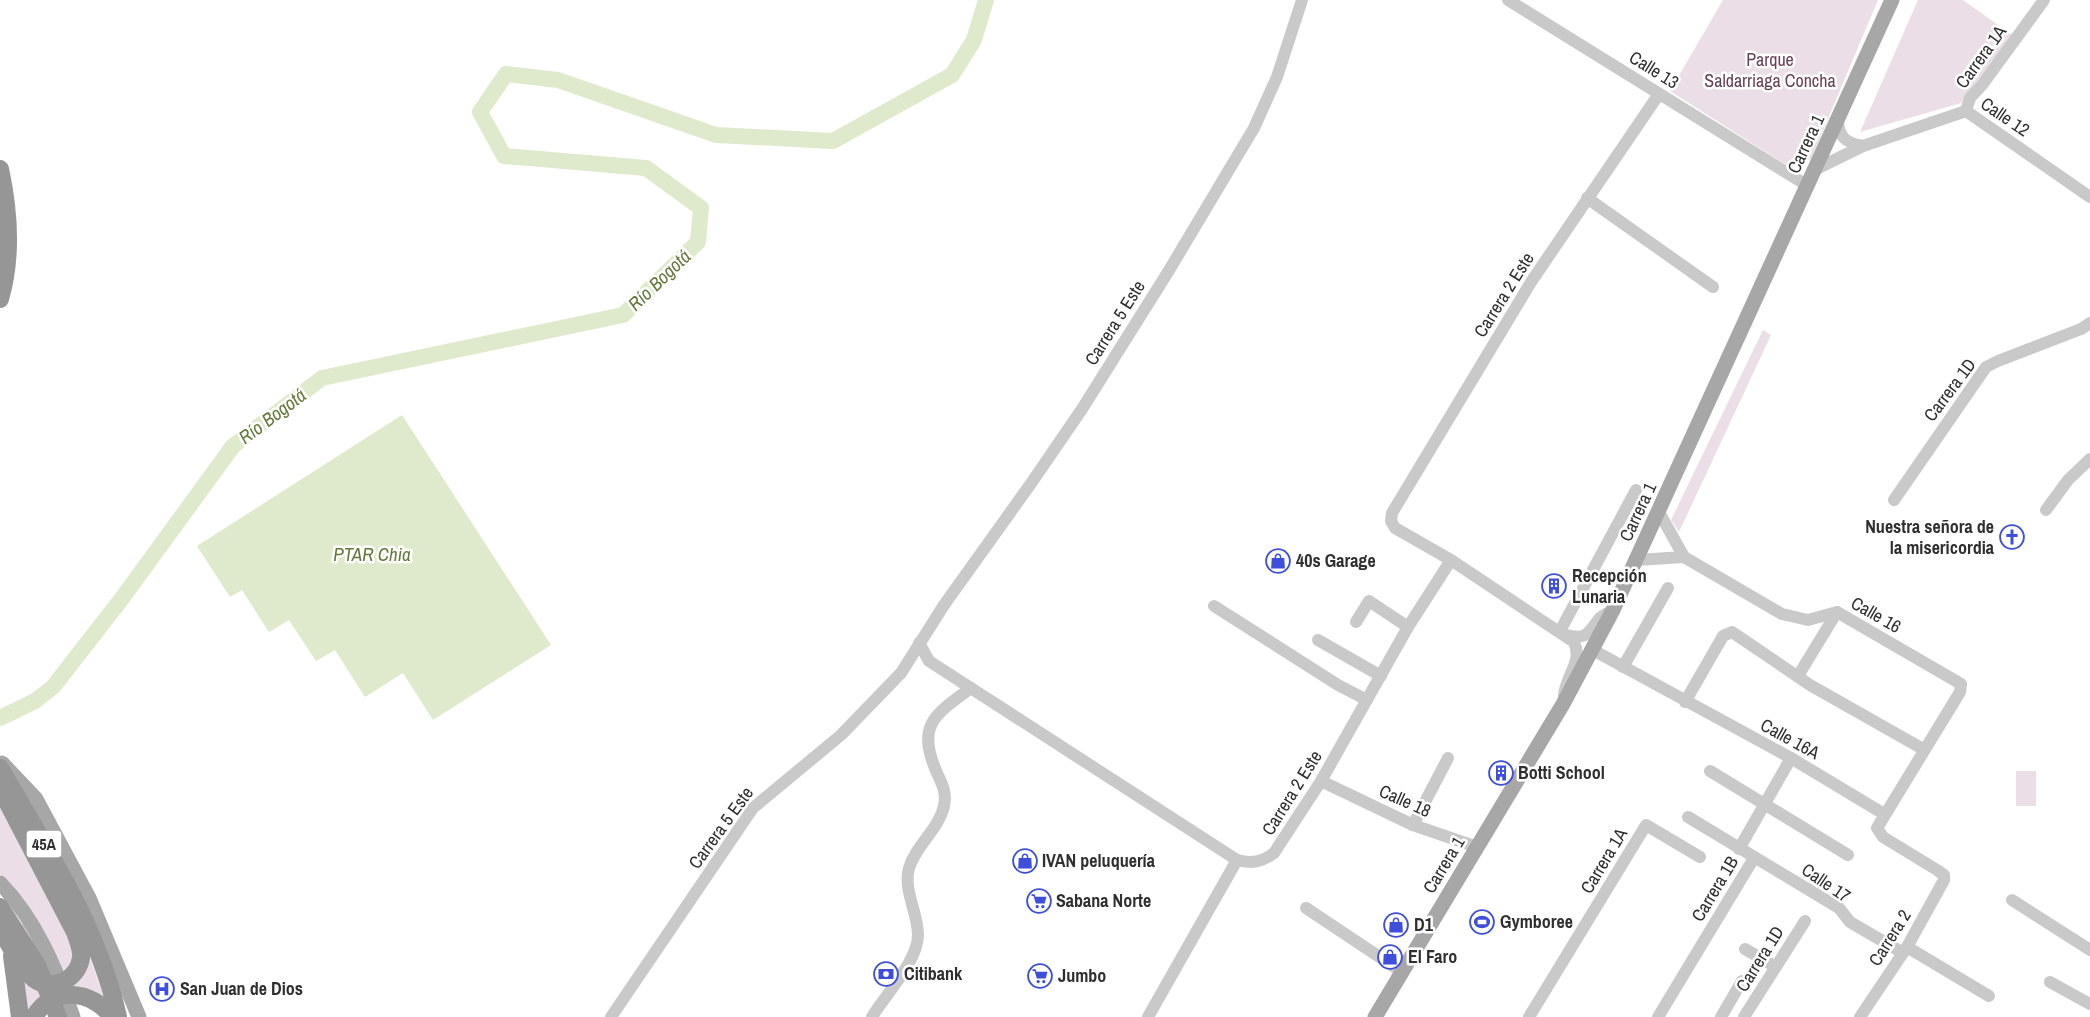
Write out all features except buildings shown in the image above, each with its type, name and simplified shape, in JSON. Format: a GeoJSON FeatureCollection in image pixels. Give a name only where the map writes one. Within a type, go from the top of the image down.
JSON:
{"type":"FeatureCollection","features":[{"type":"Feature","properties":{"kind":"highway"},"geometry":{"type":"LineString","coordinates":[[0,169],[8,223],[6,266],[0,299]]}},
{"type":"Feature","properties":{"kind":"highway","name":"45A"},"geometry":{"type":"LineString","coordinates":[[0,768],[85,920],[106,970],[118,1017]]}},
{"type":"Feature","properties":{"kind":"highway"},"geometry":{"type":"LineString","coordinates":[[0,788],[75,932],[81,951],[78,967],[69,979],[49,984],[31,977],[12,951],[0,928]]}},
{"type":"Feature","properties":{"kind":"highway"},"geometry":{"type":"LineString","coordinates":[[0,907],[36,965],[58,1017]]}},
{"type":"Feature","properties":{"kind":"highway"},"geometry":{"type":"LineString","coordinates":[[12,951],[20,1017]]}},
{"type":"Feature","properties":{"kind":"highway"},"geometry":{"type":"LineString","coordinates":[[34,1017],[43,1005],[54,998],[78,995],[100,1003],[112,1017]]}},
{"type":"Feature","properties":{"kind":"main road","name":"Carrera 1"},"geometry":{"type":"LineString","coordinates":[[1375,1017],[1563,704],[1613,610],[1892,0]]}},
{"type":"Feature","properties":{"kind":"main road"},"geometry":{"type":"LineString","coordinates":[[0,762],[36,799],[90,898],[139,1017]]}},
{"type":"Feature","properties":{"kind":"main road"},"geometry":{"type":"LineString","coordinates":[[0,883],[21,909],[46,949],[72,1017]]}},
{"type":"Feature","properties":{"kind":"street","name":"Carrera 5 Este"},"geometry":{"type":"LineString","coordinates":[[611,1017],[753,808],[762,798],[841,735],[908,664],[919,643],[944,605],[1082,409],[1168,272],[1249,136],[1277,76],[1302,0]]}},
{"type":"Feature","properties":{"kind":"street","name":"Calle 13"},"geometry":{"type":"LineString","coordinates":[[1508,0],[1808,186]]}},
{"type":"Feature","properties":{"kind":"street","name":"Carrera 1A"},"geometry":{"type":"LineString","coordinates":[[1966,111],[1967,94],[1982,85],[2044,0]]}},
{"type":"Feature","properties":{"kind":"street","name":"Carrera 2 Este"},"geometry":{"type":"LineString","coordinates":[[1237,860],[1255,863],[1266,859],[1274,853],[1321,781],[1408,627],[1451,560],[1395,528],[1391,521],[1392,513],[1532,282],[1659,94]]}},
{"type":"Feature","properties":{"kind":"street","name":"Calle 12"},"geometry":{"type":"LineString","coordinates":[[1816,169],[1863,146],[1966,111],[2090,197]]}},
{"type":"Feature","properties":{"kind":"street"},"geometry":{"type":"LineString","coordinates":[[1838,119],[1839,132],[1844,140],[1863,146]]}},
{"type":"Feature","properties":{"kind":"street"},"geometry":{"type":"LineString","coordinates":[[1588,198],[1713,286]]}},
{"type":"Feature","properties":{"kind":"street","name":"Carrera 1D"},"geometry":{"type":"LineString","coordinates":[[1894,500],[1986,368],[1998,361],[2081,329],[2090,323]]}},
{"type":"Feature","properties":{"kind":"street"},"geometry":{"type":"LineString","coordinates":[[2046,510],[2068,480],[2090,458]]}},
{"type":"Feature","properties":{"kind":"street"},"geometry":{"type":"LineString","coordinates":[[1563,633],[1636,490]]}},
{"type":"Feature","properties":{"kind":"street"},"geometry":{"type":"LineString","coordinates":[[1637,560],[1684,558],[1659,512]]}},
{"type":"Feature","properties":{"kind":"street","name":"Calle 16"},"geometry":{"type":"LineString","coordinates":[[1684,558],[1792,618],[1812,620],[1838,612],[1961,684],[1960,692],[1923,749]]}},
{"type":"Feature","properties":{"kind":"street"},"geometry":{"type":"LineString","coordinates":[[1451,560],[1574,642],[1578,655],[1565,685],[1563,704]]}},
{"type":"Feature","properties":{"kind":"street"},"geometry":{"type":"LineString","coordinates":[[1623,667],[1668,588]]}},
{"type":"Feature","properties":{"kind":"street"},"geometry":{"type":"LineString","coordinates":[[1356,622],[1369,601],[1408,627]]}},
{"type":"Feature","properties":{"kind":"street"},"geometry":{"type":"LineString","coordinates":[[1214,606],[1338,685],[1367,700]]}},
{"type":"Feature","properties":{"kind":"street"},"geometry":{"type":"LineString","coordinates":[[1563,633],[1576,638],[1586,635],[1594,628],[1600,618],[1613,610]]}},
{"type":"Feature","properties":{"kind":"street"},"geometry":{"type":"LineString","coordinates":[[1798,676],[1838,612]]}},
{"type":"Feature","properties":{"kind":"street"},"geometry":{"type":"LineString","coordinates":[[1686,702],[1723,636],[1729,632],[1734,634],[1810,685],[1923,749],[1884,814]]}},
{"type":"Feature","properties":{"kind":"street"},"geometry":{"type":"LineString","coordinates":[[1318,640],[1381,676]]}},
{"type":"Feature","properties":{"kind":"street"},"geometry":{"type":"LineString","coordinates":[[919,643],[929,661],[1237,860],[1148,1017]]}},
{"type":"Feature","properties":{"kind":"street","name":"Calle 16A"},"geometry":{"type":"LineString","coordinates":[[1591,649],[1791,758],[1884,814]]}},
{"type":"Feature","properties":{"kind":"street"},"geometry":{"type":"LineString","coordinates":[[908,664],[929,661]]}},
{"type":"Feature","properties":{"kind":"street"},"geometry":{"type":"LineString","coordinates":[[872,1017],[910,960],[917,944],[917,926],[909,889],[908,871],[915,855],[942,812],[945,796],[928,752],[929,729],[940,712],[972,688]]}},
{"type":"Feature","properties":{"kind":"street"},"geometry":{"type":"LineString","coordinates":[[1413,825],[1448,758]]}},
{"type":"Feature","properties":{"kind":"street","name":"Carrera 1B"},"geometry":{"type":"LineString","coordinates":[[1658,1017],[1754,858],[1739,849],[1791,758]]}},
{"type":"Feature","properties":{"kind":"street"},"geometry":{"type":"LineString","coordinates":[[1710,771],[1848,855]]}},
{"type":"Feature","properties":{"kind":"street","name":"Calle 18"},"geometry":{"type":"LineString","coordinates":[[1321,781],[1413,825],[1477,847]]}},
{"type":"Feature","properties":{"kind":"street","name":"Carrera 2"},"geometry":{"type":"LineString","coordinates":[[1860,1017],[1905,950],[1944,880],[1944,875],[1878,833],[1877,828],[1884,814]]}},
{"type":"Feature","properties":{"kind":"street"},"geometry":{"type":"LineString","coordinates":[[1688,817],[1739,849]]}},
{"type":"Feature","properties":{"kind":"street","name":"Carrera 1A"},"geometry":{"type":"LineString","coordinates":[[1529,1017],[1646,825],[1700,857]]}},
{"type":"Feature","properties":{"kind":"street","name":"Calle 17"},"geometry":{"type":"LineString","coordinates":[[1754,858],[1839,908],[1850,922],[1989,996]]}},
{"type":"Feature","properties":{"kind":"street"},"geometry":{"type":"LineString","coordinates":[[2012,900],[2090,950]]}},
{"type":"Feature","properties":{"kind":"street"},"geometry":{"type":"LineString","coordinates":[[1306,908],[1402,972]]}},
{"type":"Feature","properties":{"kind":"street","name":"Carrera 1D"},"geometry":{"type":"LineString","coordinates":[[1744,1017],[1774,966],[1805,921]]}},
{"type":"Feature","properties":{"kind":"street"},"geometry":{"type":"LineString","coordinates":[[1745,948],[1774,966]]}},
{"type":"Feature","properties":{"kind":"street"},"geometry":{"type":"LineString","coordinates":[[1721,1017],[1742,981]]}},
{"type":"Feature","properties":{"kind":"street"},"geometry":{"type":"LineString","coordinates":[[2050,982],[2090,1004]]}},
{"type":"Feature","properties":{"kind":"green space","name":"Parque Saldarriaga Concha"},"geometry":{"type":"Polygon","coordinates":[[[1723,0],[1878,0],[1811,159],[1799,165],[1786,165],[1670,91],[1723,0]]]}},
{"type":"Feature","properties":{"kind":"green space"},"geometry":{"type":"Polygon","coordinates":[[[1918,0],[1963,0],[2012,35],[1961,103],[1860,132],[1918,0]]]}},
{"type":"Feature","properties":{"kind":"green space"},"geometry":{"type":"Polygon","coordinates":[[[1763,330],[1771,335],[1679,532],[1671,520],[1763,330]]]}},
{"type":"Feature","properties":{"kind":"green space"},"geometry":{"type":"Polygon","coordinates":[[[2016,771],[2036,771],[2036,806],[2016,806],[2016,771]]]}},
{"type":"Feature","properties":{"kind":"green space"},"geometry":{"type":"Polygon","coordinates":[[[0,797],[76,951],[67,975],[8,929],[35,920],[20,897],[0,874],[0,797]]]}},
{"type":"Feature","properties":{"kind":"green space"},"geometry":{"type":"Polygon","coordinates":[[[84,941],[105,1001],[95,995],[26,1017],[20,975],[55,990],[84,941]]]}},
{"type":"Feature","properties":{"kind":"water","name":"PTAR Chia"},"geometry":{"type":"Polygon","coordinates":[[[402,415],[551,645],[433,720],[403,673],[365,697],[335,650],[316,661],[289,620],[269,632],[242,590],[230,597],[197,546],[402,415]]]}},
{"type":"Feature","properties":{"kind":"waterway","name":"Río Bogotá"},"geometry":{"type":"LineString","coordinates":[[0,718],[35,701],[53,687],[123,597],[233,446],[322,378],[623,315],[698,242],[701,208],[646,168],[504,156],[480,112],[506,74],[558,80],[716,135],[833,141],[952,75],[974,40],[986,0]]}},
{"type":"Feature","properties":{"kind":"place","name":"Nuestra señora de la misericordia"},"geometry":{"type":"Point","coordinates":[2012,537]}},
{"type":"Feature","properties":{"kind":"place","name":"40s Garage"},"geometry":{"type":"Point","coordinates":[1278,561]}},
{"type":"Feature","properties":{"kind":"place","name":"Recepción Lunaria"},"geometry":{"type":"Point","coordinates":[1554,586]}},
{"type":"Feature","properties":{"kind":"place","name":"Botti School"},"geometry":{"type":"Point","coordinates":[1501,773]}},
{"type":"Feature","properties":{"kind":"place","name":"IVAN peluquería"},"geometry":{"type":"Point","coordinates":[1025,861]}},
{"type":"Feature","properties":{"kind":"place","name":"Sabana Norte"},"geometry":{"type":"Point","coordinates":[1039,901]}},
{"type":"Feature","properties":{"kind":"place","name":"Gymboree"},"geometry":{"type":"Point","coordinates":[1482,922]}},
{"type":"Feature","properties":{"kind":"place","name":"D1"},"geometry":{"type":"Point","coordinates":[1396,925]}},
{"type":"Feature","properties":{"kind":"place","name":"El Faro"},"geometry":{"type":"Point","coordinates":[1390,957]}},
{"type":"Feature","properties":{"kind":"place","name":"Citibank"},"geometry":{"type":"Point","coordinates":[886,974]}},
{"type":"Feature","properties":{"kind":"place","name":"Jumbo"},"geometry":{"type":"Point","coordinates":[1040,976]}},
{"type":"Feature","properties":{"kind":"place","name":"San Juan de Dios"},"geometry":{"type":"Point","coordinates":[162,989]}}]}
